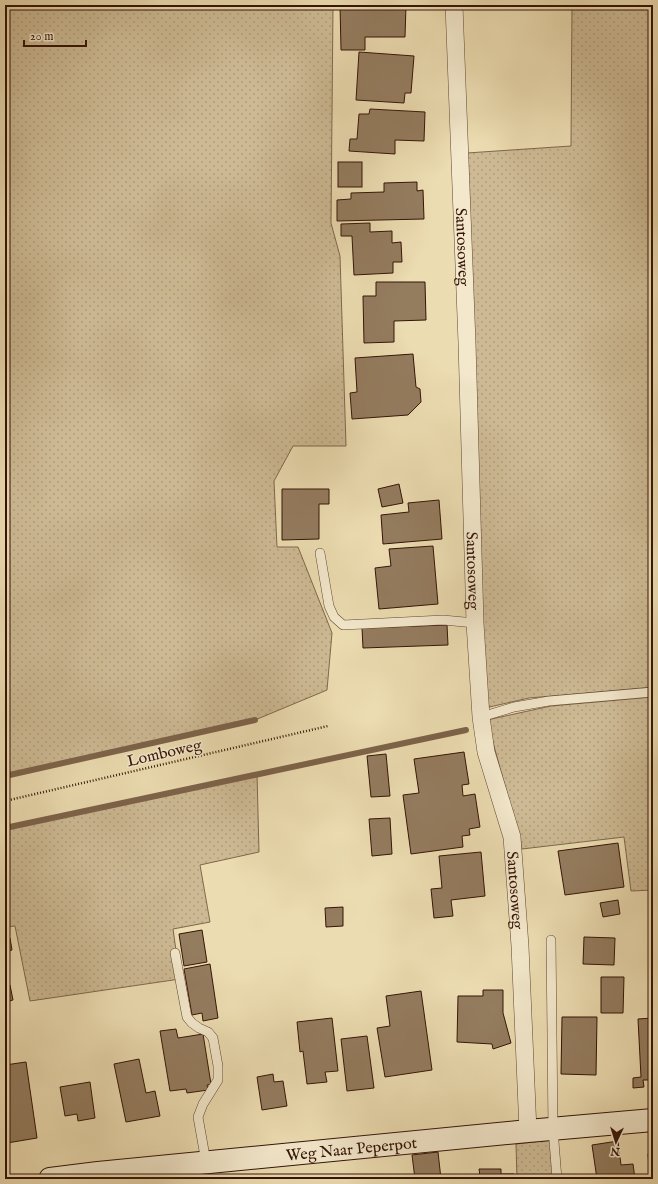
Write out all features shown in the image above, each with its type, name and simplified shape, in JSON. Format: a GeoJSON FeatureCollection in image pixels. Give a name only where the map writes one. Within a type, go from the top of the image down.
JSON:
{"type":"FeatureCollection","features":[{"type":"Feature","properties":{"kind":"street","name":"Santosoweg"},"geometry":{"type":"LineString","coordinates":[[454,5],[467,343],[475,623],[481,717],[486,752],[512,837],[520,946],[528,1131]]}},
{"type":"Feature","properties":{"kind":"street","name":"Weg Naar Peperpot"},"geometry":{"type":"LineString","coordinates":[[50,1179],[206,1162],[653,1120]]}},
{"type":"Feature","properties":{"kind":"lane"},"geometry":{"type":"LineString","coordinates":[[320,552],[329,606],[334,617],[343,625],[443,620],[475,623]]}},
{"type":"Feature","properties":{"kind":"lane"},"geometry":{"type":"LineString","coordinates":[[481,717],[514,707],[549,701],[653,692]]}},
{"type":"Feature","properties":{"kind":"lane"},"geometry":{"type":"LineString","coordinates":[[551,940],[553,1129],[556,1179]]}},
{"type":"Feature","properties":{"kind":"lane"},"geometry":{"type":"LineString","coordinates":[[175,953],[187,1017],[199,1028],[208,1032],[213,1038],[218,1066],[218,1080],[203,1104],[198,1117],[206,1162]]}},
{"type":"Feature","properties":{"kind":"path","name":"Lomboweg"},"geometry":{"type":"LineString","coordinates":[[5,801],[328,726]]}},
{"type":"Feature","properties":{"kind":"shaded area"},"geometry":{"type":"Polygon","coordinates":[[[5,5],[333,5],[331,223],[340,256],[346,446],[293,446],[274,481],[277,547],[298,547],[332,633],[327,690],[255,720],[5,776],[5,5]]]}},
{"type":"Feature","properties":{"kind":"shaded area"},"geometry":{"type":"Polygon","coordinates":[[[572,5],[653,5],[653,687],[529,698],[485,708],[467,153],[571,146],[572,5]]]}},
{"type":"Feature","properties":{"kind":"shaded area"},"geometry":{"type":"Polygon","coordinates":[[[653,697],[653,890],[631,891],[624,837],[522,849],[487,720],[551,706],[653,697]]]}},
{"type":"Feature","properties":{"kind":"shaded area"},"geometry":{"type":"Polygon","coordinates":[[[257,774],[259,852],[200,865],[210,922],[173,929],[180,979],[30,1001],[15,926],[5,927],[5,828],[257,774]]]}},
{"type":"Feature","properties":{"kind":"shaded area"},"geometry":{"type":"Polygon","coordinates":[[[551,1140],[553,1179],[517,1179],[516,1144],[551,1140]]]}},
{"type":"Feature","properties":{"kind":"building"},"geometry":{"type":"Polygon","coordinates":[[[340,5],[406,5],[405,37],[365,37],[365,50],[341,50],[340,5]]]}},
{"type":"Feature","properties":{"kind":"building"},"geometry":{"type":"Polygon","coordinates":[[[359,52],[414,56],[411,93],[405,93],[404,103],[356,100],[359,52]]]}},
{"type":"Feature","properties":{"kind":"building"},"geometry":{"type":"Polygon","coordinates":[[[370,109],[425,112],[424,141],[395,140],[395,154],[349,151],[350,139],[357,139],[359,114],[369,114],[370,109]]]}},
{"type":"Feature","properties":{"kind":"building"},"geometry":{"type":"Polygon","coordinates":[[[338,162],[362,162],[362,187],[338,187],[338,162]]]}},
{"type":"Feature","properties":{"kind":"building"},"geometry":{"type":"Polygon","coordinates":[[[417,182],[417,191],[423,190],[424,219],[337,221],[337,200],[351,199],[351,193],[384,192],[384,183],[417,182]]]}},
{"type":"Feature","properties":{"kind":"building"},"geometry":{"type":"Polygon","coordinates":[[[370,223],[370,232],[392,231],[392,243],[401,242],[402,262],[393,262],[393,273],[354,275],[352,236],[341,236],[341,224],[370,223]]]}},
{"type":"Feature","properties":{"kind":"building"},"geometry":{"type":"Polygon","coordinates":[[[376,282],[425,282],[426,320],[394,321],[394,342],[364,343],[363,296],[376,296],[376,282]]]}},
{"type":"Feature","properties":{"kind":"building"},"geometry":{"type":"Polygon","coordinates":[[[413,354],[416,387],[420,389],[421,402],[408,415],[352,419],[350,393],[357,392],[355,358],[413,354]]]}},
{"type":"Feature","properties":{"kind":"building"},"geometry":{"type":"Polygon","coordinates":[[[399,484],[403,503],[382,507],[378,489],[399,484]]]}},
{"type":"Feature","properties":{"kind":"building"},"geometry":{"type":"Polygon","coordinates":[[[282,489],[329,489],[329,504],[319,504],[319,539],[282,540],[282,489]]]}},
{"type":"Feature","properties":{"kind":"building"},"geometry":{"type":"Polygon","coordinates":[[[439,500],[442,539],[383,544],[381,515],[409,512],[408,503],[439,500]]]}},
{"type":"Feature","properties":{"kind":"building"},"geometry":{"type":"Polygon","coordinates":[[[433,546],[438,604],[379,609],[375,568],[391,566],[389,549],[433,546]]]}},
{"type":"Feature","properties":{"kind":"building"},"geometry":{"type":"Polygon","coordinates":[[[447,625],[448,645],[363,648],[362,628],[447,625]]]}},
{"type":"Feature","properties":{"kind":"building"},"geometry":{"type":"Polygon","coordinates":[[[464,752],[469,784],[462,785],[463,796],[475,794],[480,827],[469,829],[470,835],[462,836],[463,847],[411,854],[403,795],[419,793],[414,759],[464,752]]]}},
{"type":"Feature","properties":{"kind":"building"},"geometry":{"type":"Polygon","coordinates":[[[386,754],[390,796],[371,797],[367,756],[386,754]]]}},
{"type":"Feature","properties":{"kind":"building"},"geometry":{"type":"Polygon","coordinates":[[[390,818],[392,854],[372,856],[369,819],[390,818]]]}},
{"type":"Feature","properties":{"kind":"building"},"geometry":{"type":"Polygon","coordinates":[[[618,843],[624,887],[565,895],[558,851],[618,843]]]}},
{"type":"Feature","properties":{"kind":"building"},"geometry":{"type":"Polygon","coordinates":[[[481,852],[485,896],[451,900],[453,916],[434,918],[431,889],[442,888],[439,856],[481,852]]]}},
{"type":"Feature","properties":{"kind":"building"},"geometry":{"type":"Polygon","coordinates":[[[618,900],[620,914],[603,917],[600,903],[618,900]]]}},
{"type":"Feature","properties":{"kind":"building"},"geometry":{"type":"Polygon","coordinates":[[[343,907],[343,926],[326,927],[325,908],[343,907]]]}},
{"type":"Feature","properties":{"kind":"building"},"geometry":{"type":"Polygon","coordinates":[[[202,930],[207,962],[184,966],[179,934],[202,930]]]}},
{"type":"Feature","properties":{"kind":"building"},"geometry":{"type":"Polygon","coordinates":[[[584,937],[615,938],[614,965],[583,964],[584,937]]]}},
{"type":"Feature","properties":{"kind":"building"},"geometry":{"type":"Polygon","coordinates":[[[10,938],[12,950],[5,952],[5,939],[10,938]]]}},
{"type":"Feature","properties":{"kind":"building"},"geometry":{"type":"Polygon","coordinates":[[[210,964],[218,1018],[203,1021],[202,1013],[192,1015],[184,969],[210,964]]]}},
{"type":"Feature","properties":{"kind":"building"},"geometry":{"type":"Polygon","coordinates":[[[601,977],[624,977],[623,1013],[601,1013],[601,977]]]}},
{"type":"Feature","properties":{"kind":"building"},"geometry":{"type":"Polygon","coordinates":[[[10,985],[13,1000],[5,1002],[5,986],[10,985]]]}},
{"type":"Feature","properties":{"kind":"building"},"geometry":{"type":"Polygon","coordinates":[[[483,990],[503,990],[503,1013],[511,1043],[493,1049],[492,1044],[457,1042],[458,996],[483,996],[483,990]]]}},
{"type":"Feature","properties":{"kind":"building"},"geometry":{"type":"Polygon","coordinates":[[[421,991],[432,1070],[385,1077],[377,1028],[390,1026],[386,996],[421,991]]]}},
{"type":"Feature","properties":{"kind":"building"},"geometry":{"type":"Polygon","coordinates":[[[562,1017],[597,1017],[596,1075],[561,1074],[562,1017]]]}},
{"type":"Feature","properties":{"kind":"building"},"geometry":{"type":"Polygon","coordinates":[[[332,1018],[338,1071],[325,1072],[327,1082],[307,1084],[303,1051],[300,1052],[297,1022],[332,1018]]]}},
{"type":"Feature","properties":{"kind":"building"},"geometry":{"type":"Polygon","coordinates":[[[653,1018],[653,1080],[643,1080],[644,1087],[633,1088],[633,1078],[641,1077],[638,1019],[653,1018]]]}},
{"type":"Feature","properties":{"kind":"building"},"geometry":{"type":"Polygon","coordinates":[[[176,1029],[178,1038],[203,1034],[211,1084],[207,1085],[208,1090],[187,1093],[186,1089],[170,1091],[160,1031],[176,1029]]]}},
{"type":"Feature","properties":{"kind":"building"},"geometry":{"type":"Polygon","coordinates":[[[367,1036],[374,1088],[347,1091],[341,1039],[367,1036]]]}},
{"type":"Feature","properties":{"kind":"building"},"geometry":{"type":"Polygon","coordinates":[[[139,1059],[146,1093],[155,1091],[160,1116],[126,1122],[114,1064],[139,1059]]]}},
{"type":"Feature","properties":{"kind":"building"},"geometry":{"type":"Polygon","coordinates":[[[26,1062],[37,1138],[7,1143],[6,1134],[5,1135],[5,1065],[26,1062]]]}},
{"type":"Feature","properties":{"kind":"building"},"geometry":{"type":"Polygon","coordinates":[[[273,1074],[274,1082],[283,1081],[287,1106],[262,1110],[257,1077],[273,1074]]]}},
{"type":"Feature","properties":{"kind":"building"},"geometry":{"type":"Polygon","coordinates":[[[90,1082],[95,1118],[78,1121],[77,1114],[65,1116],[60,1087],[90,1082]]]}},
{"type":"Feature","properties":{"kind":"building"},"geometry":{"type":"Polygon","coordinates":[[[618,1141],[621,1165],[633,1164],[635,1179],[597,1179],[592,1145],[618,1141]]]}},
{"type":"Feature","properties":{"kind":"building"},"geometry":{"type":"Polygon","coordinates":[[[438,1152],[441,1179],[415,1179],[412,1155],[438,1152]]]}},
{"type":"Feature","properties":{"kind":"building"},"geometry":{"type":"Polygon","coordinates":[[[653,1153],[653,1179],[650,1179],[648,1154],[653,1153]]]}},
{"type":"Feature","properties":{"kind":"building"},"geometry":{"type":"Polygon","coordinates":[[[479,1169],[501,1169],[501,1174],[514,1174],[514,1179],[468,1179],[468,1176],[480,1176],[479,1169]]]}},
{"type":"Feature","properties":{"kind":"waterway"},"geometry":{"type":"LineString","coordinates":[[5,776],[255,720]]}},
{"type":"Feature","properties":{"kind":"waterway"},"geometry":{"type":"LineString","coordinates":[[5,828],[466,730]]}}]}
